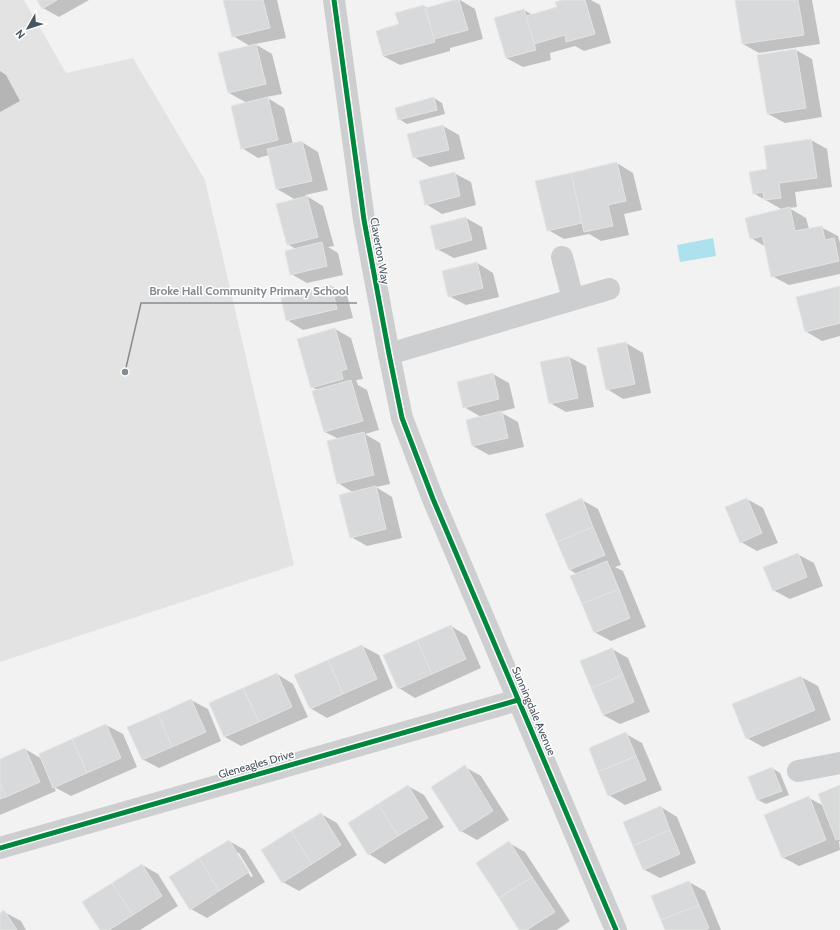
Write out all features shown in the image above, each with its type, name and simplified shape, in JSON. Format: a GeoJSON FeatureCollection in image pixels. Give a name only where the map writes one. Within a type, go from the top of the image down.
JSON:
{"type":"FeatureCollection","features":[{"type":"Feature","properties":{"kind":"street","name":"Claverton Way"},"geometry":{"type":"LineString","coordinates":[[334,0],[364,220],[389,354],[402,418],[433,499]]}},
{"type":"Feature","properties":{"kind":"street"},"geometry":{"type":"LineString","coordinates":[[562,257],[573,299]]}},
{"type":"Feature","properties":{"kind":"street"},"geometry":{"type":"LineString","coordinates":[[389,354],[608,289]]}},
{"type":"Feature","properties":{"kind":"street","name":"Sunningdale Avenue"},"geometry":{"type":"LineString","coordinates":[[433,499],[616,930]]}},
{"type":"Feature","properties":{"kind":"street","name":"Gleneagles Drive"},"geometry":{"type":"LineString","coordinates":[[0,848],[518,700]]}},
{"type":"Feature","properties":{"kind":"street"},"geometry":{"type":"LineString","coordinates":[[798,771],[840,763]]}},
{"type":"Feature","properties":{"kind":"shaded area"},"geometry":{"type":"Polygon","coordinates":[[[0,0],[24,0],[66,73],[133,58],[205,180],[294,565],[0,662],[0,0]]]}},
{"type":"Feature","properties":{"kind":"water"},"geometry":{"type":"Polygon","coordinates":[[[713,238],[716,256],[680,262],[677,245],[713,238]]]}},
{"type":"Feature","properties":{"kind":"building"},"geometry":{"type":"Polygon","coordinates":[[[37,0],[57,0],[42,9],[37,0]]]}},
{"type":"Feature","properties":{"kind":"building"},"geometry":{"type":"Polygon","coordinates":[[[223,0],[263,0],[270,28],[232,37],[223,0]]]}},
{"type":"Feature","properties":{"kind":"building"},"geometry":{"type":"Polygon","coordinates":[[[459,0],[468,30],[434,39],[426,8],[459,0]]]}},
{"type":"Feature","properties":{"kind":"building"},"geometry":{"type":"Polygon","coordinates":[[[563,0],[585,0],[595,34],[566,42],[565,35],[534,44],[526,16],[557,7],[555,2],[563,0]]]}},
{"type":"Feature","properties":{"kind":"building"},"geometry":{"type":"Polygon","coordinates":[[[735,0],[798,0],[804,35],[742,44],[735,0]]]}},
{"type":"Feature","properties":{"kind":"building"},"geometry":{"type":"Polygon","coordinates":[[[424,5],[435,42],[383,56],[376,31],[399,24],[395,13],[424,5]]]}},
{"type":"Feature","properties":{"kind":"building"},"geometry":{"type":"Polygon","coordinates":[[[524,9],[536,50],[506,58],[494,18],[524,9]]]}},
{"type":"Feature","properties":{"kind":"building"},"geometry":{"type":"Polygon","coordinates":[[[256,44],[266,84],[228,93],[218,53],[256,44]]]}},
{"type":"Feature","properties":{"kind":"building"},"geometry":{"type":"Polygon","coordinates":[[[796,49],[806,108],[767,114],[757,55],[796,49]]]}},
{"type":"Feature","properties":{"kind":"building"},"geometry":{"type":"Polygon","coordinates":[[[268,97],[278,140],[241,149],[231,106],[268,97]]]}},
{"type":"Feature","properties":{"kind":"building"},"geometry":{"type":"Polygon","coordinates":[[[434,97],[437,110],[398,120],[395,108],[434,97]]]}},
{"type":"Feature","properties":{"kind":"building"},"geometry":{"type":"Polygon","coordinates":[[[443,125],[449,150],[413,158],[407,134],[443,125]]]}},
{"type":"Feature","properties":{"kind":"building"},"geometry":{"type":"Polygon","coordinates":[[[811,139],[817,178],[779,183],[781,198],[764,200],[763,192],[753,194],[749,172],[767,169],[764,146],[811,139]]]}},
{"type":"Feature","properties":{"kind":"building"},"geometry":{"type":"Polygon","coordinates":[[[302,141],[312,181],[276,189],[267,149],[302,141]]]}},
{"type":"Feature","properties":{"kind":"building"},"geometry":{"type":"Polygon","coordinates":[[[617,162],[626,201],[608,205],[613,226],[584,232],[571,173],[617,162]]]}},
{"type":"Feature","properties":{"kind":"building"},"geometry":{"type":"Polygon","coordinates":[[[455,172],[460,196],[425,205],[419,181],[455,172]]]}},
{"type":"Feature","properties":{"kind":"building"},"geometry":{"type":"Polygon","coordinates":[[[571,173],[582,223],[547,231],[535,181],[571,173]]]}},
{"type":"Feature","properties":{"kind":"building"},"geometry":{"type":"Polygon","coordinates":[[[307,196],[318,237],[287,245],[276,204],[307,196]]]}},
{"type":"Feature","properties":{"kind":"building"},"geometry":{"type":"Polygon","coordinates":[[[790,207],[795,231],[822,226],[825,240],[834,238],[839,261],[771,277],[763,236],[750,239],[745,218],[790,207]]]}},
{"type":"Feature","properties":{"kind":"building"},"geometry":{"type":"Polygon","coordinates":[[[466,217],[472,240],[436,250],[430,226],[466,217]]]}},
{"type":"Feature","properties":{"kind":"building"},"geometry":{"type":"Polygon","coordinates":[[[322,242],[327,266],[290,275],[285,251],[322,242]]]}},
{"type":"Feature","properties":{"kind":"building"},"geometry":{"type":"Polygon","coordinates":[[[477,262],[483,288],[448,297],[442,271],[477,262]]]}},
{"type":"Feature","properties":{"kind":"building"},"geometry":{"type":"Polygon","coordinates":[[[331,285],[337,309],[286,321],[281,298],[331,285]]]}},
{"type":"Feature","properties":{"kind":"building"},"geometry":{"type":"Polygon","coordinates":[[[840,286],[840,323],[805,332],[796,297],[840,286]]]}},
{"type":"Feature","properties":{"kind":"building"},"geometry":{"type":"Polygon","coordinates":[[[335,328],[347,369],[341,371],[343,379],[311,388],[297,339],[335,328]]]}},
{"type":"Feature","properties":{"kind":"building"},"geometry":{"type":"Polygon","coordinates":[[[626,342],[635,384],[606,390],[597,348],[626,342]]]}},
{"type":"Feature","properties":{"kind":"building"},"geometry":{"type":"Polygon","coordinates":[[[569,356],[578,398],[549,404],[540,362],[569,356]]]}},
{"type":"Feature","properties":{"kind":"building"},"geometry":{"type":"Polygon","coordinates":[[[493,373],[499,399],[463,408],[457,382],[493,373]]]}},
{"type":"Feature","properties":{"kind":"building"},"geometry":{"type":"Polygon","coordinates":[[[351,380],[363,421],[324,432],[312,391],[351,380]]]}},
{"type":"Feature","properties":{"kind":"building"},"geometry":{"type":"Polygon","coordinates":[[[502,411],[508,438],[472,446],[466,420],[502,411]]]}},
{"type":"Feature","properties":{"kind":"building"},"geometry":{"type":"Polygon","coordinates":[[[364,432],[374,475],[337,484],[327,441],[364,432]]]}},
{"type":"Feature","properties":{"kind":"building"},"geometry":{"type":"Polygon","coordinates":[[[376,486],[386,529],[350,538],[339,495],[376,486]]]}},
{"type":"Feature","properties":{"kind":"building"},"geometry":{"type":"Polygon","coordinates":[[[582,498],[593,527],[557,542],[545,514],[582,498]]]}},
{"type":"Feature","properties":{"kind":"building"},"geometry":{"type":"Polygon","coordinates":[[[747,498],[762,533],[740,543],[725,507],[747,498]]]}},
{"type":"Feature","properties":{"kind":"building"},"geometry":{"type":"Polygon","coordinates":[[[593,527],[605,555],[569,570],[557,542],[593,527]]]}},
{"type":"Feature","properties":{"kind":"building"},"geometry":{"type":"Polygon","coordinates":[[[798,553],[807,577],[773,591],[763,567],[798,553]]]}},
{"type":"Feature","properties":{"kind":"building"},"geometry":{"type":"Polygon","coordinates":[[[607,561],[619,589],[582,604],[570,576],[607,561]]]}},
{"type":"Feature","properties":{"kind":"building"},"geometry":{"type":"Polygon","coordinates":[[[619,589],[630,618],[594,633],[582,604],[619,589]]]}},
{"type":"Feature","properties":{"kind":"building"},"geometry":{"type":"Polygon","coordinates":[[[451,625],[466,659],[432,674],[417,640],[451,625]]]}},
{"type":"Feature","properties":{"kind":"building"},"geometry":{"type":"Polygon","coordinates":[[[417,640],[432,674],[398,689],[383,655],[417,640]]]}},
{"type":"Feature","properties":{"kind":"building"},"geometry":{"type":"Polygon","coordinates":[[[362,645],[377,679],[343,694],[328,660],[362,645]]]}},
{"type":"Feature","properties":{"kind":"building"},"geometry":{"type":"Polygon","coordinates":[[[612,648],[623,675],[591,688],[580,661],[612,648]]]}},
{"type":"Feature","properties":{"kind":"building"},"geometry":{"type":"Polygon","coordinates":[[[328,660],[343,694],[310,709],[294,675],[328,660]]]}},
{"type":"Feature","properties":{"kind":"building"},"geometry":{"type":"Polygon","coordinates":[[[277,673],[292,707],[259,722],[243,688],[277,673]]]}},
{"type":"Feature","properties":{"kind":"building"},"geometry":{"type":"Polygon","coordinates":[[[623,675],[634,702],[603,715],[591,688],[623,675]]]}},
{"type":"Feature","properties":{"kind":"building"},"geometry":{"type":"Polygon","coordinates":[[[801,676],[815,710],[746,739],[732,704],[801,676]]]}},
{"type":"Feature","properties":{"kind":"building"},"geometry":{"type":"Polygon","coordinates":[[[243,688],[259,722],[224,737],[209,703],[243,688]]]}},
{"type":"Feature","properties":{"kind":"building"},"geometry":{"type":"Polygon","coordinates":[[[191,699],[206,732],[172,747],[158,714],[191,699]]]}},
{"type":"Feature","properties":{"kind":"building"},"geometry":{"type":"Polygon","coordinates":[[[158,714],[172,747],[142,760],[127,727],[158,714]]]}},
{"type":"Feature","properties":{"kind":"building"},"geometry":{"type":"Polygon","coordinates":[[[106,724],[121,758],[87,773],[72,739],[106,724]]]}},
{"type":"Feature","properties":{"kind":"building"},"geometry":{"type":"Polygon","coordinates":[[[626,732],[636,756],[598,772],[589,748],[626,732]]]}},
{"type":"Feature","properties":{"kind":"building"},"geometry":{"type":"Polygon","coordinates":[[[72,739],[87,773],[53,788],[39,754],[72,739]]]}},
{"type":"Feature","properties":{"kind":"building"},"geometry":{"type":"Polygon","coordinates":[[[25,748],[40,782],[6,797],[0,783],[0,759],[25,748]]]}},
{"type":"Feature","properties":{"kind":"building"},"geometry":{"type":"Polygon","coordinates":[[[636,756],[646,780],[608,796],[598,772],[636,756]]]}},
{"type":"Feature","properties":{"kind":"building"},"geometry":{"type":"Polygon","coordinates":[[[465,765],[493,811],[460,832],[431,787],[465,765]]]}},
{"type":"Feature","properties":{"kind":"building"},"geometry":{"type":"Polygon","coordinates":[[[772,767],[782,791],[757,800],[748,777],[772,767]]]}},
{"type":"Feature","properties":{"kind":"building"},"geometry":{"type":"Polygon","coordinates":[[[0,783],[6,797],[0,799],[0,783]]]}},
{"type":"Feature","properties":{"kind":"building"},"geometry":{"type":"Polygon","coordinates":[[[408,785],[428,818],[398,836],[378,804],[408,785]]]}},
{"type":"Feature","properties":{"kind":"building"},"geometry":{"type":"Polygon","coordinates":[[[840,785],[840,839],[836,840],[818,794],[840,785]]]}},
{"type":"Feature","properties":{"kind":"building"},"geometry":{"type":"Polygon","coordinates":[[[809,796],[826,840],[782,858],[764,815],[809,796]]]}},
{"type":"Feature","properties":{"kind":"building"},"geometry":{"type":"Polygon","coordinates":[[[378,804],[398,836],[368,855],[348,823],[378,804]]]}},
{"type":"Feature","properties":{"kind":"building"},"geometry":{"type":"Polygon","coordinates":[[[661,806],[670,830],[633,846],[623,822],[661,806]]]}},
{"type":"Feature","properties":{"kind":"building"},"geometry":{"type":"Polygon","coordinates":[[[321,813],[341,845],[312,864],[291,831],[321,813]]]}},
{"type":"Feature","properties":{"kind":"building"},"geometry":{"type":"Polygon","coordinates":[[[670,830],[680,854],[643,870],[633,846],[670,830]]]}},
{"type":"Feature","properties":{"kind":"building"},"geometry":{"type":"Polygon","coordinates":[[[291,831],[312,864],[282,883],[261,850],[291,831]]]}},
{"type":"Feature","properties":{"kind":"building"},"geometry":{"type":"Polygon","coordinates":[[[229,840],[249,872],[219,891],[199,858],[229,840]]]}},
{"type":"Feature","properties":{"kind":"building"},"geometry":{"type":"Polygon","coordinates":[[[509,841],[532,877],[499,898],[476,863],[509,841]]]}},
{"type":"Feature","properties":{"kind":"building"},"geometry":{"type":"Polygon","coordinates":[[[199,858],[219,891],[190,910],[169,877],[199,858]]]}},
{"type":"Feature","properties":{"kind":"building"},"geometry":{"type":"Polygon","coordinates":[[[142,864],[162,896],[133,915],[112,883],[142,864]]]}},
{"type":"Feature","properties":{"kind":"building"},"geometry":{"type":"Polygon","coordinates":[[[532,877],[555,912],[527,930],[519,930],[499,898],[532,877]]]}},
{"type":"Feature","properties":{"kind":"building"},"geometry":{"type":"Polygon","coordinates":[[[689,881],[699,905],[661,920],[651,896],[689,881]]]}},
{"type":"Feature","properties":{"kind":"building"},"geometry":{"type":"Polygon","coordinates":[[[112,883],[133,915],[109,930],[100,930],[82,902],[112,883]]]}},
{"type":"Feature","properties":{"kind":"building"},"geometry":{"type":"Polygon","coordinates":[[[699,905],[709,928],[705,930],[665,930],[661,920],[699,905]]]}},
{"type":"Feature","properties":{"kind":"building"},"geometry":{"type":"Polygon","coordinates":[[[4,910],[17,930],[0,930],[0,913],[4,910]]]}},
{"type":"Feature","properties":{"kind":"cycle path"},"geometry":{"type":"LineString","coordinates":[[334,0],[364,220],[402,418],[433,499],[616,930]]}},
{"type":"Feature","properties":{"kind":"cycle path"},"geometry":{"type":"LineString","coordinates":[[0,848],[518,700]]}},
{"type":"Feature","properties":{"kind":"place","name":"Broke Hall Community Primary School"},"geometry":{"type":"Point","coordinates":[125,372]}}]}
